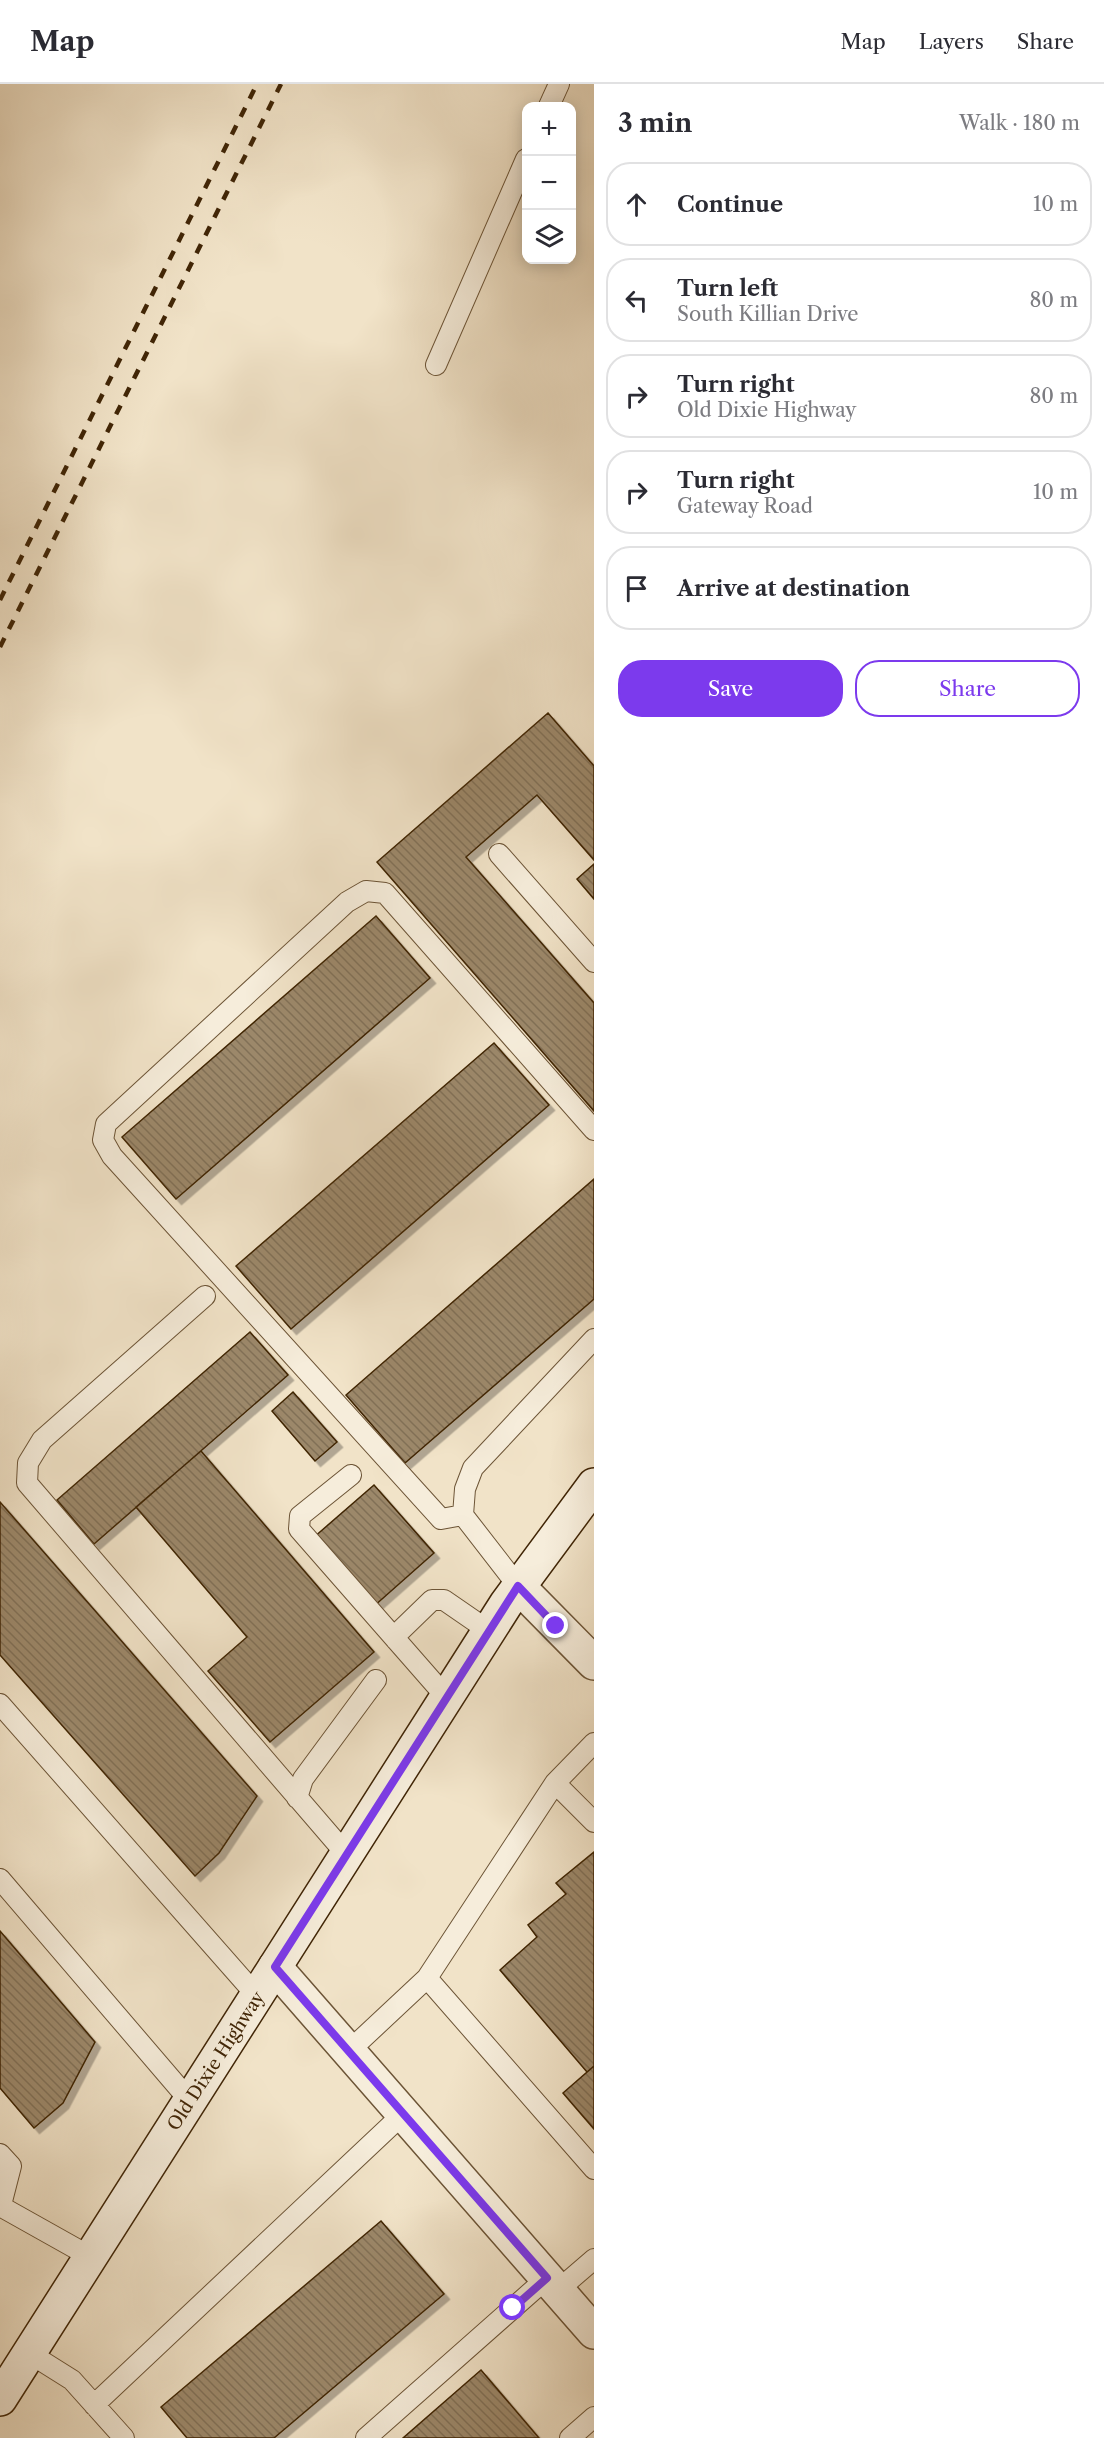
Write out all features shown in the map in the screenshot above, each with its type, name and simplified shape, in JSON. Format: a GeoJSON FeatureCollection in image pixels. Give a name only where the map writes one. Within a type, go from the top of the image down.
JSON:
{"type":"FeatureCollection","features":[{"type":"Feature","properties":{"kind":"street","name":"Old Dixie Highway"},"geometry":{"type":"LineString","coordinates":[[0,2399],[518,1586],[594,1485]]}},
{"type":"Feature","properties":{"kind":"street"},"geometry":{"type":"LineString","coordinates":[[518,1586],[594,1663]]}},
{"type":"Feature","properties":{"kind":"street"},"geometry":{"type":"LineString","coordinates":[[275,1967],[552,2284],[592,2325]]}},
{"type":"Feature","properties":{"kind":"lane"},"geometry":{"type":"LineString","coordinates":[[551,102],[559,84]]}},
{"type":"Feature","properties":{"kind":"lane"},"geometry":{"type":"LineString","coordinates":[[436,365],[522,168]]}},
{"type":"Feature","properties":{"kind":"lane"},"geometry":{"type":"LineString","coordinates":[[499,854],[594,962]]}},
{"type":"Feature","properties":{"kind":"lane"},"geometry":{"type":"LineString","coordinates":[[463,1515],[441,1520],[112,1156],[103,1140],[106,1125],[347,902],[366,891],[385,893],[594,1130]]}},
{"type":"Feature","properties":{"kind":"lane"},"geometry":{"type":"LineString","coordinates":[[205,1296],[42,1440],[28,1463],[27,1483],[347,1855]]}},
{"type":"Feature","properties":{"kind":"lane"},"geometry":{"type":"LineString","coordinates":[[518,1586],[463,1515],[465,1489],[473,1468],[594,1339]]}},
{"type":"Feature","properties":{"kind":"lane"},"geometry":{"type":"LineString","coordinates":[[351,1475],[300,1516],[299,1529],[447,1698]]}},
{"type":"Feature","properties":{"kind":"lane"},"geometry":{"type":"LineString","coordinates":[[396,1640],[399,1632],[432,1600],[444,1600],[489,1631]]}},
{"type":"Feature","properties":{"kind":"lane"},"geometry":{"type":"LineString","coordinates":[[297,1798],[303,1779],[376,1680]]}},
{"type":"Feature","properties":{"kind":"lane"},"geometry":{"type":"LineString","coordinates":[[0,1704],[257,1996]]}},
{"type":"Feature","properties":{"kind":"lane"},"geometry":{"type":"LineString","coordinates":[[349,2051],[427,1978],[555,1783],[594,1743]]}},
{"type":"Feature","properties":{"kind":"lane"},"geometry":{"type":"LineString","coordinates":[[555,1783],[594,1822]]}},
{"type":"Feature","properties":{"kind":"lane"},"geometry":{"type":"LineString","coordinates":[[0,1879],[190,2101]]}},
{"type":"Feature","properties":{"kind":"lane"},"geometry":{"type":"LineString","coordinates":[[427,1978],[594,2169]]}},
{"type":"Feature","properties":{"kind":"lane"},"geometry":{"type":"LineString","coordinates":[[94,2404],[403,2114]]}},
{"type":"Feature","properties":{"kind":"lane"},"geometry":{"type":"LineString","coordinates":[[0,2154],[11,2166],[0,2206],[91,2257]]}},
{"type":"Feature","properties":{"kind":"lane"},"geometry":{"type":"LineString","coordinates":[[366,2438],[552,2284],[594,2259]]}},
{"type":"Feature","properties":{"kind":"lane"},"geometry":{"type":"LineString","coordinates":[[29,2353],[72,2380],[124,2438]]}},
{"type":"Feature","properties":{"kind":"lane"},"geometry":{"type":"LineString","coordinates":[[570,2438],[594,2417]]}},
{"type":"Feature","properties":{"kind":"building"},"geometry":{"type":"Polygon","coordinates":[[[548,713],[594,766],[594,860],[537,795],[466,857],[594,1003],[594,1111],[377,862],[548,713]]]}},
{"type":"Feature","properties":{"kind":"building"},"geometry":{"type":"Polygon","coordinates":[[[594,864],[594,899],[577,879],[594,864]]]}},
{"type":"Feature","properties":{"kind":"building"},"geometry":{"type":"Polygon","coordinates":[[[376,916],[430,978],[176,1199],[122,1137],[376,916]]]}},
{"type":"Feature","properties":{"kind":"building"},"geometry":{"type":"Polygon","coordinates":[[[494,1043],[549,1105],[291,1329],[236,1266],[494,1043]]]}},
{"type":"Feature","properties":{"kind":"building"},"geometry":{"type":"Polygon","coordinates":[[[594,1179],[594,1299],[405,1463],[346,1395],[594,1179]]]}},
{"type":"Feature","properties":{"kind":"building"},"geometry":{"type":"Polygon","coordinates":[[[250,1332],[288,1375],[94,1544],[57,1500],[250,1332]]]}},
{"type":"Feature","properties":{"kind":"building"},"geometry":{"type":"Polygon","coordinates":[[[293,1392],[337,1442],[315,1461],[272,1411],[293,1392]]]}},
{"type":"Feature","properties":{"kind":"building"},"geometry":{"type":"Polygon","coordinates":[[[201,1451],[374,1652],[270,1742],[208,1671],[247,1637],[136,1507],[201,1451]]]}},
{"type":"Feature","properties":{"kind":"building"},"geometry":{"type":"Polygon","coordinates":[[[374,1485],[434,1553],[373,1607],[313,1538],[374,1485]]]}},
{"type":"Feature","properties":{"kind":"building"},"geometry":{"type":"Polygon","coordinates":[[[0,1502],[257,1796],[219,1853],[195,1876],[0,1655],[0,1502]]]}},
{"type":"Feature","properties":{"kind":"building"},"geometry":{"type":"Polygon","coordinates":[[[594,1852],[594,2066],[587,2072],[500,1970],[537,1937],[528,1925],[566,1894],[556,1883],[594,1852]]]}},
{"type":"Feature","properties":{"kind":"building"},"geometry":{"type":"Polygon","coordinates":[[[0,1931],[95,2042],[63,2103],[34,2128],[0,2088],[0,1931]]]}},
{"type":"Feature","properties":{"kind":"building"},"geometry":{"type":"Polygon","coordinates":[[[594,2066],[594,2129],[563,2093],[594,2066]]]}},
{"type":"Feature","properties":{"kind":"building"},"geometry":{"type":"Polygon","coordinates":[[[381,2221],[444,2294],[274,2438],[187,2438],[161,2407],[381,2221]]]}},
{"type":"Feature","properties":{"kind":"building"},"geometry":{"type":"Polygon","coordinates":[[[481,2370],[539,2438],[403,2438],[481,2370]]]}},
{"type":"Feature","properties":{"kind":"railway"},"geometry":{"type":"LineString","coordinates":[[0,600],[257,84]]}},
{"type":"Feature","properties":{"kind":"railway"},"geometry":{"type":"LineString","coordinates":[[0,647],[281,84]]}},
{"type":"Feature","properties":{"kind":"route"},"geometry":{"type":"LineString","coordinates":[[513,2308],[547,2278],[275,1967],[518,1586],[556,1626]]}}]}
